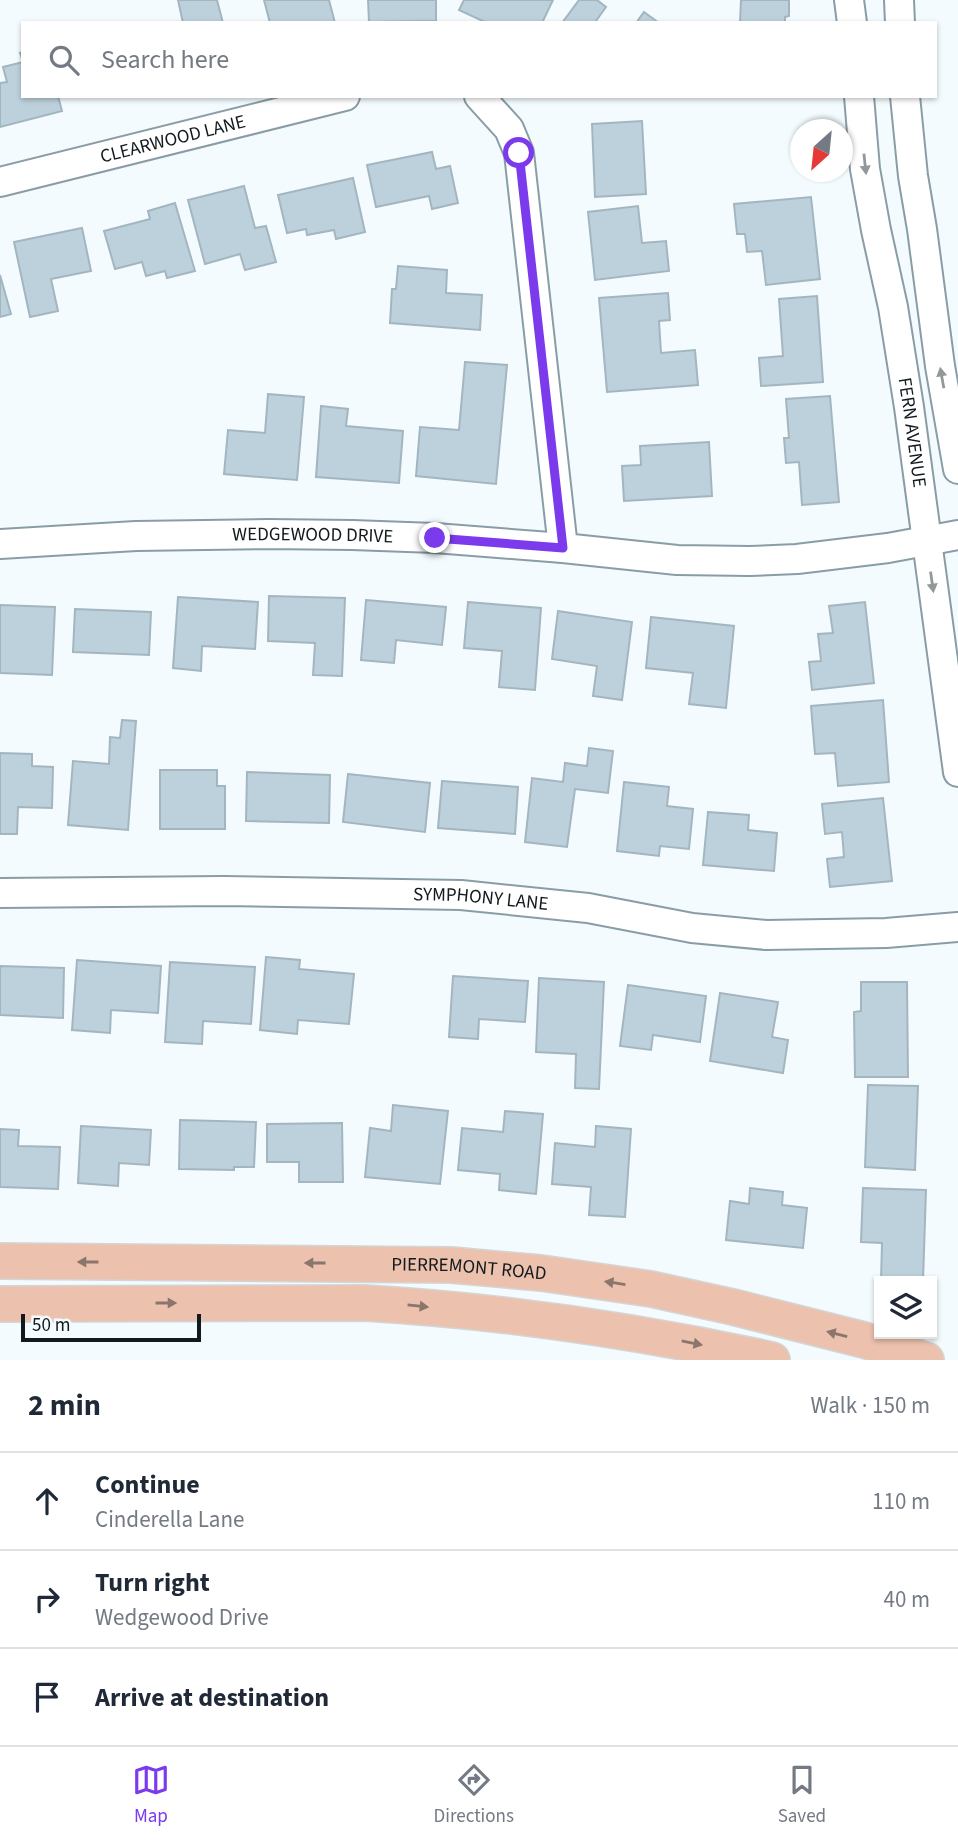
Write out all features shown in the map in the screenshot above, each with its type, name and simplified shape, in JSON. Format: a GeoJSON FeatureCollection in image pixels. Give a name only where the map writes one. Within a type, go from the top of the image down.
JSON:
{"type":"FeatureCollection","features":[{"type":"Feature","properties":{"kind":"main road","name":"PIERREMONT ROAD"},"geometry":{"type":"LineString","coordinates":[[0,1261],[451,1265],[555,1275],[651,1289],[733,1307],[863,1340],[926,1360]]}},
{"type":"Feature","properties":{"kind":"main road"},"geometry":{"type":"LineString","coordinates":[[365,1303],[368,1263]]}},
{"type":"Feature","properties":{"kind":"main road"},"geometry":{"type":"LineString","coordinates":[[0,1304],[365,1303],[540,1319],[686,1341],[772,1360]]}},
{"type":"Feature","properties":{"kind":"street"},"geometry":{"type":"LineString","coordinates":[[849,0],[852,21]]}},
{"type":"Feature","properties":{"kind":"street"},"geometry":{"type":"LineString","coordinates":[[899,0],[900,21]]}},
{"type":"Feature","properties":{"kind":"street","name":"CLEARWOOD LANE"},"geometry":{"type":"LineString","coordinates":[[0,182],[337,98]]}},
{"type":"Feature","properties":{"kind":"street","name":"FERN AVENUE"},"geometry":{"type":"LineString","coordinates":[[859,98],[866,169],[909,407],[958,772]]}},
{"type":"Feature","properties":{"kind":"street","name":"FERN AVENUE"},"geometry":{"type":"LineString","coordinates":[[905,98],[913,176],[940,366],[958,469]]}},
{"type":"Feature","properties":{"kind":"street"},"geometry":{"type":"LineString","coordinates":[[485,102],[509,129],[519,153],[563,548]]}},
{"type":"Feature","properties":{"kind":"street","name":"WEDGEWOOD DRIVE"},"geometry":{"type":"LineString","coordinates":[[0,544],[135,536],[268,534],[435,538],[677,560],[750,561],[888,548],[958,535]]}},
{"type":"Feature","properties":{"kind":"street","name":"SYMPHONY LANE"},"geometry":{"type":"LineString","coordinates":[[0,893],[224,891],[461,895],[588,908],[692,928],[766,935],[886,933],[958,927]]}},
{"type":"Feature","properties":{"kind":"building"},"geometry":{"type":"Polygon","coordinates":[[[178,0],[217,0],[222,21],[183,21],[178,0]]]}},
{"type":"Feature","properties":{"kind":"building"},"geometry":{"type":"Polygon","coordinates":[[[264,0],[329,0],[334,21],[269,21],[264,0]]]}},
{"type":"Feature","properties":{"kind":"building"},"geometry":{"type":"Polygon","coordinates":[[[368,0],[436,0],[436,21],[369,21],[368,0]]]}},
{"type":"Feature","properties":{"kind":"building"},"geometry":{"type":"Polygon","coordinates":[[[464,0],[553,0],[543,21],[483,21],[459,10],[464,0]]]}},
{"type":"Feature","properties":{"kind":"building"},"geometry":{"type":"Polygon","coordinates":[[[579,0],[597,0],[606,7],[596,21],[563,21],[579,0]]]}},
{"type":"Feature","properties":{"kind":"building"},"geometry":{"type":"Polygon","coordinates":[[[741,0],[789,0],[789,16],[785,17],[785,21],[740,21],[741,0]]]}},
{"type":"Feature","properties":{"kind":"building"},"geometry":{"type":"Polygon","coordinates":[[[644,12],[656,21],[637,21],[644,12]]]}},
{"type":"Feature","properties":{"kind":"building"},"geometry":{"type":"Polygon","coordinates":[[[21,62],[21,98],[59,98],[62,111],[0,127],[0,83],[7,82],[3,67],[21,62]]]}},
{"type":"Feature","properties":{"kind":"building"},"geometry":{"type":"Polygon","coordinates":[[[642,121],[646,194],[595,197],[592,124],[642,121]]]}},
{"type":"Feature","properties":{"kind":"building"},"geometry":{"type":"Polygon","coordinates":[[[432,152],[436,169],[450,166],[458,203],[432,209],[429,196],[376,207],[367,165],[432,152]]]}},
{"type":"Feature","properties":{"kind":"building"},"geometry":{"type":"Polygon","coordinates":[[[353,178],[365,232],[336,239],[334,230],[307,235],[306,229],[287,233],[278,195],[353,178]]]}},
{"type":"Feature","properties":{"kind":"building"},"geometry":{"type":"Polygon","coordinates":[[[244,186],[255,228],[266,226],[276,262],[245,270],[240,254],[205,264],[188,200],[244,186]]]}},
{"type":"Feature","properties":{"kind":"building"},"geometry":{"type":"Polygon","coordinates":[[[811,197],[820,279],[766,285],[762,251],[747,252],[745,234],[737,234],[734,204],[811,197]]]}},
{"type":"Feature","properties":{"kind":"building"},"geometry":{"type":"Polygon","coordinates":[[[175,203],[195,271],[167,278],[165,271],[146,276],[142,262],[115,269],[104,231],[150,219],[148,211],[175,203]]]}},
{"type":"Feature","properties":{"kind":"building"},"geometry":{"type":"Polygon","coordinates":[[[638,206],[642,243],[666,241],[669,271],[595,280],[588,212],[638,206]]]}},
{"type":"Feature","properties":{"kind":"building"},"geometry":{"type":"Polygon","coordinates":[[[82,228],[91,271],[51,279],[58,311],[30,317],[14,242],[82,228]]]}},
{"type":"Feature","properties":{"kind":"building"},"geometry":{"type":"Polygon","coordinates":[[[398,266],[447,270],[446,293],[482,295],[480,330],[390,323],[392,289],[396,289],[398,266]]]}},
{"type":"Feature","properties":{"kind":"building"},"geometry":{"type":"Polygon","coordinates":[[[0,275],[11,314],[0,317],[0,275]]]}},
{"type":"Feature","properties":{"kind":"building"},"geometry":{"type":"Polygon","coordinates":[[[668,293],[670,320],[659,321],[661,353],[695,350],[698,385],[607,392],[599,298],[668,293]]]}},
{"type":"Feature","properties":{"kind":"building"},"geometry":{"type":"Polygon","coordinates":[[[817,296],[823,382],[761,386],[759,358],[783,356],[779,299],[817,296]]]}},
{"type":"Feature","properties":{"kind":"building"},"geometry":{"type":"Polygon","coordinates":[[[465,362],[507,365],[496,484],[416,476],[420,427],[459,430],[465,362]]]}},
{"type":"Feature","properties":{"kind":"building"},"geometry":{"type":"Polygon","coordinates":[[[268,394],[304,397],[297,480],[224,474],[228,430],[265,433],[268,394]]]}},
{"type":"Feature","properties":{"kind":"building"},"geometry":{"type":"Polygon","coordinates":[[[830,396],[839,502],[802,505],[799,462],[786,463],[784,438],[789,438],[786,399],[830,396]]]}},
{"type":"Feature","properties":{"kind":"building"},"geometry":{"type":"Polygon","coordinates":[[[321,406],[348,409],[346,426],[403,431],[399,483],[316,477],[321,406]]]}},
{"type":"Feature","properties":{"kind":"building"},"geometry":{"type":"Polygon","coordinates":[[[709,442],[712,496],[624,501],[622,466],[641,465],[640,446],[709,442]]]}},
{"type":"Feature","properties":{"kind":"building"},"geometry":{"type":"Polygon","coordinates":[[[269,596],[345,598],[342,676],[313,675],[315,643],[268,641],[269,596]]]}},
{"type":"Feature","properties":{"kind":"building"},"geometry":{"type":"Polygon","coordinates":[[[178,597],[258,602],[255,649],[202,646],[201,671],[173,668],[178,597]]]}},
{"type":"Feature","properties":{"kind":"building"},"geometry":{"type":"Polygon","coordinates":[[[366,600],[446,607],[442,645],[396,640],[394,663],[361,660],[366,600]]]}},
{"type":"Feature","properties":{"kind":"building"},"geometry":{"type":"Polygon","coordinates":[[[468,602],[541,608],[535,690],[499,687],[502,651],[464,648],[468,602]]]}},
{"type":"Feature","properties":{"kind":"building"},"geometry":{"type":"Polygon","coordinates":[[[865,602],[874,683],[812,690],[809,662],[821,661],[818,634],[833,633],[829,606],[865,602]]]}},
{"type":"Feature","properties":{"kind":"building"},"geometry":{"type":"Polygon","coordinates":[[[0,605],[55,607],[52,675],[0,673],[0,605]]]}},
{"type":"Feature","properties":{"kind":"building"},"geometry":{"type":"Polygon","coordinates":[[[75,609],[151,612],[149,655],[73,652],[75,609]]]}},
{"type":"Feature","properties":{"kind":"building"},"geometry":{"type":"Polygon","coordinates":[[[558,611],[632,622],[622,700],[593,696],[597,666],[552,659],[558,611]]]}},
{"type":"Feature","properties":{"kind":"building"},"geometry":{"type":"Polygon","coordinates":[[[651,617],[734,626],[726,708],[689,704],[693,673],[646,668],[651,617]]]}},
{"type":"Feature","properties":{"kind":"building"},"geometry":{"type":"Polygon","coordinates":[[[883,700],[889,782],[838,786],[835,753],[815,754],[811,706],[883,700]]]}},
{"type":"Feature","properties":{"kind":"building"},"geometry":{"type":"Polygon","coordinates":[[[122,720],[136,721],[128,830],[68,825],[73,761],[109,764],[110,737],[120,738],[122,720]]]}},
{"type":"Feature","properties":{"kind":"building"},"geometry":{"type":"Polygon","coordinates":[[[589,748],[613,751],[608,793],[575,789],[567,847],[525,842],[532,778],[563,782],[565,763],[587,766],[589,748]]]}},
{"type":"Feature","properties":{"kind":"building"},"geometry":{"type":"Polygon","coordinates":[[[0,753],[32,754],[32,766],[53,767],[52,808],[18,807],[17,834],[0,834],[0,753]]]}},
{"type":"Feature","properties":{"kind":"building"},"geometry":{"type":"Polygon","coordinates":[[[160,770],[217,770],[217,786],[225,786],[225,829],[160,829],[160,770]]]}},
{"type":"Feature","properties":{"kind":"building"},"geometry":{"type":"Polygon","coordinates":[[[247,772],[330,775],[329,823],[246,821],[247,772]]]}},
{"type":"Feature","properties":{"kind":"building"},"geometry":{"type":"Polygon","coordinates":[[[348,774],[430,783],[425,832],[343,822],[348,774]]]}},
{"type":"Feature","properties":{"kind":"building"},"geometry":{"type":"Polygon","coordinates":[[[442,781],[518,787],[515,834],[438,828],[442,781]]]}},
{"type":"Feature","properties":{"kind":"building"},"geometry":{"type":"Polygon","coordinates":[[[624,782],[669,787],[667,806],[693,809],[689,849],[660,846],[659,856],[617,851],[624,782]]]}},
{"type":"Feature","properties":{"kind":"building"},"geometry":{"type":"Polygon","coordinates":[[[883,798],[892,881],[830,887],[827,859],[844,857],[842,832],[825,834],[822,804],[883,798]]]}},
{"type":"Feature","properties":{"kind":"building"},"geometry":{"type":"Polygon","coordinates":[[[708,812],[749,815],[748,830],[777,833],[774,871],[703,865],[708,812]]]}},
{"type":"Feature","properties":{"kind":"building"},"geometry":{"type":"Polygon","coordinates":[[[266,957],[300,960],[299,969],[354,974],[349,1024],[298,1020],[297,1034],[260,1030],[266,957]]]}},
{"type":"Feature","properties":{"kind":"building"},"geometry":{"type":"Polygon","coordinates":[[[77,960],[161,966],[158,1013],[111,1010],[110,1033],[72,1030],[77,960]]]}},
{"type":"Feature","properties":{"kind":"building"},"geometry":{"type":"Polygon","coordinates":[[[170,962],[255,967],[251,1024],[203,1021],[202,1044],[165,1042],[170,962]]]}},
{"type":"Feature","properties":{"kind":"building"},"geometry":{"type":"Polygon","coordinates":[[[0,966],[64,968],[63,1018],[0,1015],[0,966]]]}},
{"type":"Feature","properties":{"kind":"building"},"geometry":{"type":"Polygon","coordinates":[[[453,976],[528,981],[525,1022],[479,1019],[478,1039],[449,1037],[453,976]]]}},
{"type":"Feature","properties":{"kind":"building"},"geometry":{"type":"Polygon","coordinates":[[[539,978],[604,982],[599,1089],[575,1088],[576,1054],[536,1052],[539,978]]]}},
{"type":"Feature","properties":{"kind":"building"},"geometry":{"type":"Polygon","coordinates":[[[861,982],[907,982],[908,1077],[855,1077],[854,1012],[861,1011],[861,982]]]}},
{"type":"Feature","properties":{"kind":"building"},"geometry":{"type":"Polygon","coordinates":[[[628,985],[706,996],[700,1042],[653,1035],[651,1050],[620,1046],[628,985]]]}},
{"type":"Feature","properties":{"kind":"building"},"geometry":{"type":"Polygon","coordinates":[[[720,993],[778,1002],[772,1037],[788,1040],[783,1073],[710,1061],[720,993]]]}},
{"type":"Feature","properties":{"kind":"building"},"geometry":{"type":"Polygon","coordinates":[[[868,1085],[918,1086],[915,1170],[865,1167],[868,1085]]]}},
{"type":"Feature","properties":{"kind":"building"},"geometry":{"type":"Polygon","coordinates":[[[393,1105],[448,1111],[440,1184],[365,1177],[370,1128],[391,1131],[393,1105]]]}},
{"type":"Feature","properties":{"kind":"building"},"geometry":{"type":"Polygon","coordinates":[[[505,1111],[543,1114],[536,1194],[499,1190],[500,1174],[458,1170],[462,1128],[503,1132],[505,1111]]]}},
{"type":"Feature","properties":{"kind":"building"},"geometry":{"type":"Polygon","coordinates":[[[180,1120],[256,1122],[254,1167],[234,1167],[234,1170],[179,1169],[180,1120]]]}},
{"type":"Feature","properties":{"kind":"building"},"geometry":{"type":"Polygon","coordinates":[[[342,1123],[343,1182],[299,1182],[299,1162],[267,1162],[267,1124],[342,1123]]]}},
{"type":"Feature","properties":{"kind":"building"},"geometry":{"type":"Polygon","coordinates":[[[81,1126],[151,1130],[149,1165],[119,1163],[118,1186],[78,1183],[81,1126]]]}},
{"type":"Feature","properties":{"kind":"building"},"geometry":{"type":"Polygon","coordinates":[[[596,1126],[631,1129],[625,1217],[589,1215],[591,1187],[552,1184],[555,1143],[595,1147],[596,1126]]]}},
{"type":"Feature","properties":{"kind":"building"},"geometry":{"type":"Polygon","coordinates":[[[0,1129],[19,1130],[18,1146],[60,1147],[58,1189],[0,1187],[0,1129]]]}},
{"type":"Feature","properties":{"kind":"building"},"geometry":{"type":"Polygon","coordinates":[[[750,1188],[783,1192],[782,1205],[807,1208],[803,1248],[726,1240],[730,1201],[749,1204],[750,1188]]]}},
{"type":"Feature","properties":{"kind":"building"},"geometry":{"type":"Polygon","coordinates":[[[863,1188],[926,1190],[923,1276],[881,1276],[882,1243],[861,1242],[863,1188]]]}},
{"type":"Feature","properties":{"kind":"route"},"geometry":{"type":"LineString","coordinates":[[435,538],[563,548],[519,153]]}}]}
